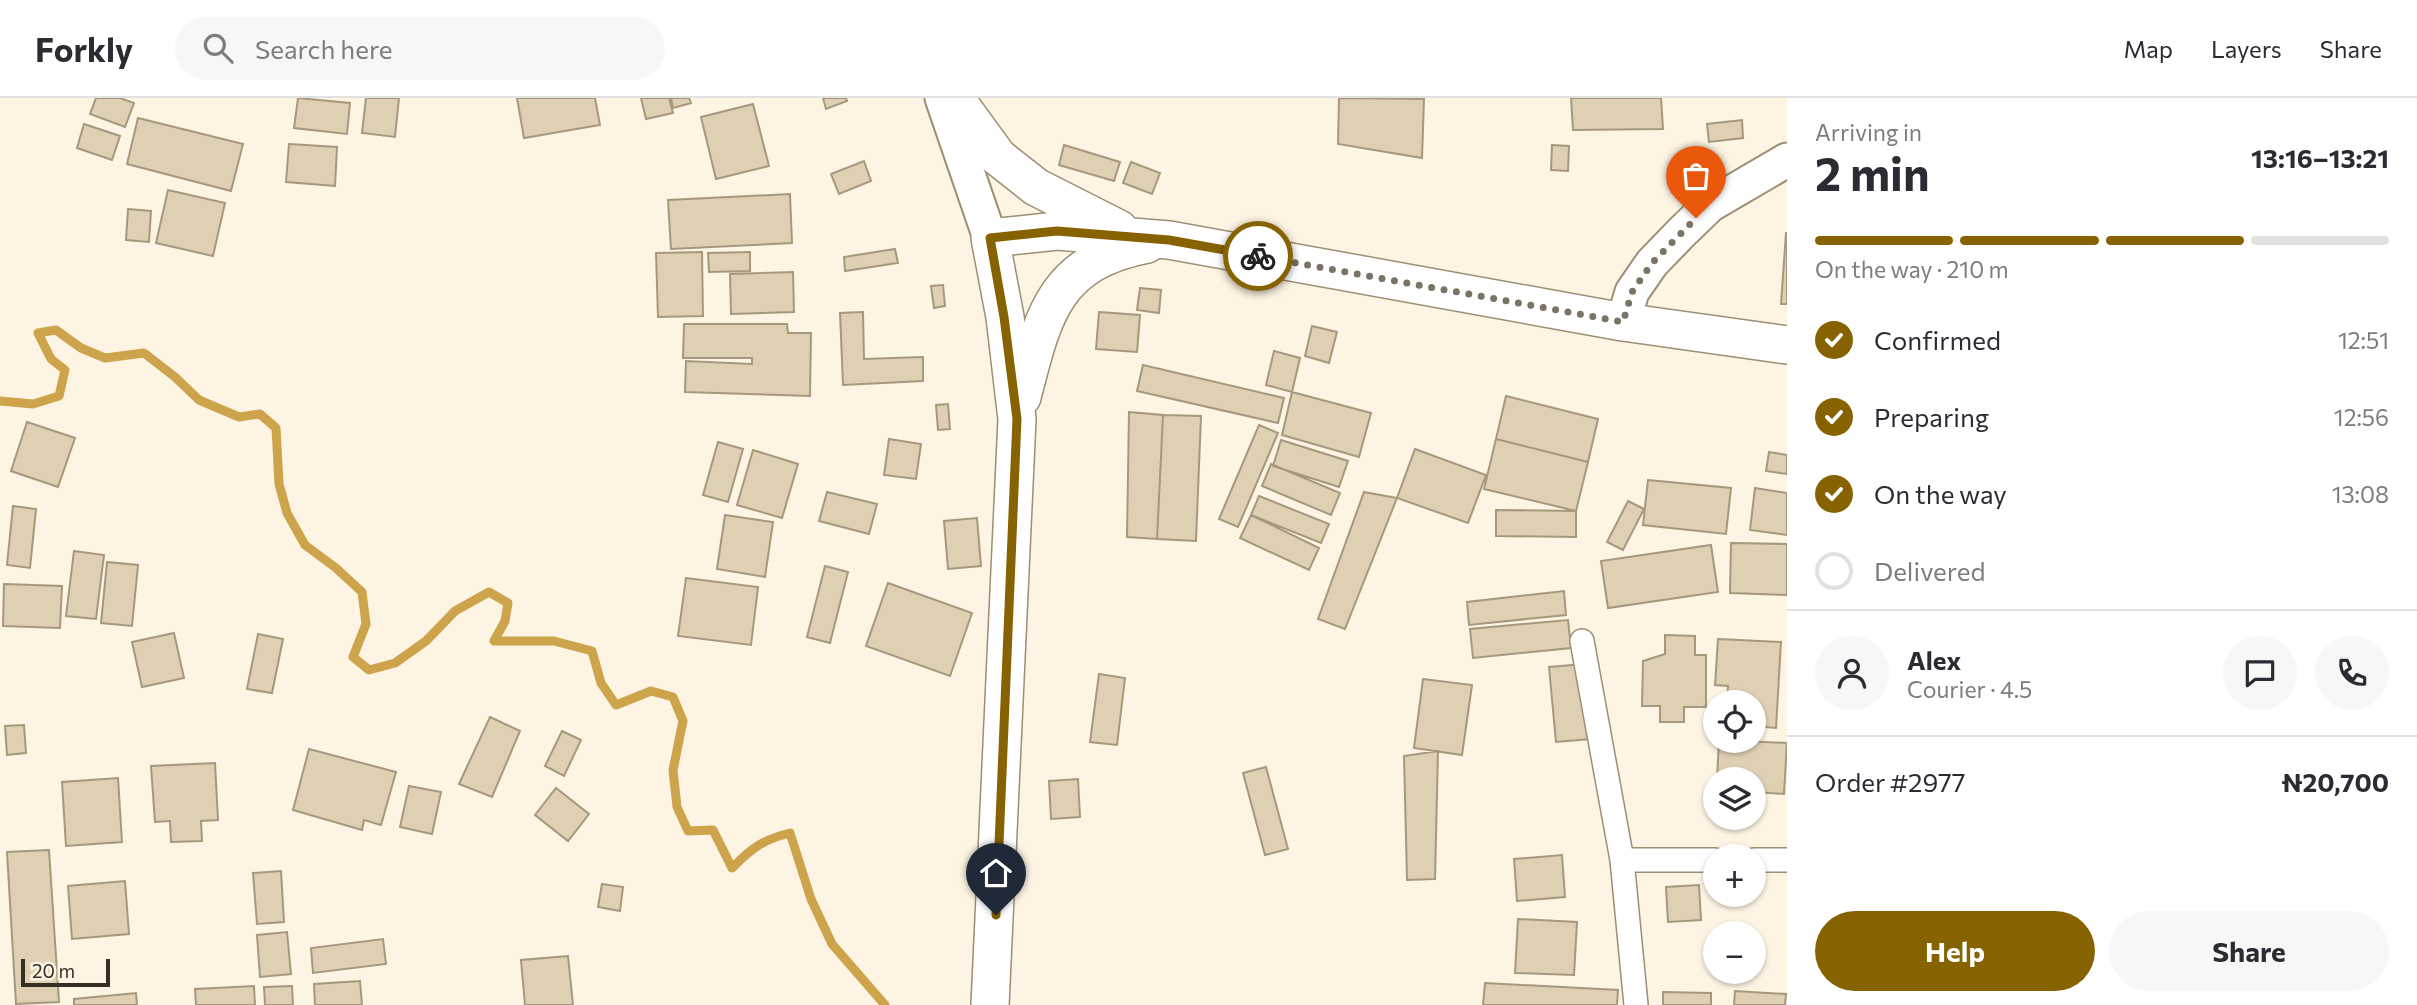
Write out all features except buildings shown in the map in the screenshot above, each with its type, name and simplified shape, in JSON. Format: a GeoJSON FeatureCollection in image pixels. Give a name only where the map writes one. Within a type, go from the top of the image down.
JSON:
{"type":"FeatureCollection","features":[{"type":"Feature","properties":{"kind":"main road"},"geometry":{"type":"LineString","coordinates":[[942,98],[990,238],[1004,317],[1017,419],[990,1005]]}},
{"type":"Feature","properties":{"kind":"main road"},"geometry":{"type":"LineString","coordinates":[[955,98],[998,157],[1036,187],[1152,239]]}},
{"type":"Feature","properties":{"kind":"main road"},"geometry":{"type":"LineString","coordinates":[[1623,322],[1632,292],[1652,263],[1682,232],[1710,205],[1787,160]]}},
{"type":"Feature","properties":{"kind":"main road"},"geometry":{"type":"LineString","coordinates":[[990,238],[1057,231],[1152,239],[1623,322],[1787,345]]}},
{"type":"Feature","properties":{"kind":"main road"},"geometry":{"type":"LineString","coordinates":[[1017,419],[1038,334],[1062,286],[1085,266],[1152,239]]}},
{"type":"Feature","properties":{"kind":"street"},"geometry":{"type":"LineString","coordinates":[[1582,641],[1622,860],[1636,1005]]}},
{"type":"Feature","properties":{"kind":"street"},"geometry":{"type":"LineString","coordinates":[[1622,860],[1703,860]]}},
{"type":"Feature","properties":{"kind":"street"},"geometry":{"type":"LineString","coordinates":[[1766,860],[1787,860]]}},
{"type":"Feature","properties":{"kind":"waterway"},"geometry":{"type":"LineString","coordinates":[[0,401],[33,404],[59,396],[65,370],[51,359],[38,333],[56,330],[81,348],[105,358],[144,353],[199,400],[239,417],[260,414],[276,428],[279,484],[287,513],[305,545],[362,592],[366,624],[353,657],[369,670],[395,663],[426,641],[455,611],[489,592],[508,603],[505,621],[494,641],[554,641],[592,651],[601,683],[616,705],[651,691],[673,697],[683,721],[673,770],[677,807],[688,831],[713,830],[732,868],[758,846],[790,833],[811,899],[832,944],[885,1005]]}},
{"type":"Feature","properties":{"kind":"way so far"},"geometry":{"type":"LineString","coordinates":[[1258,256],[1623,322],[1632,292],[1652,263],[1696,218]]}},
{"type":"Feature","properties":{"kind":"route"},"geometry":{"type":"LineString","coordinates":[[996,915],[1017,419],[1004,317],[990,238],[1057,231],[1169,240],[1258,256]]}}]}
